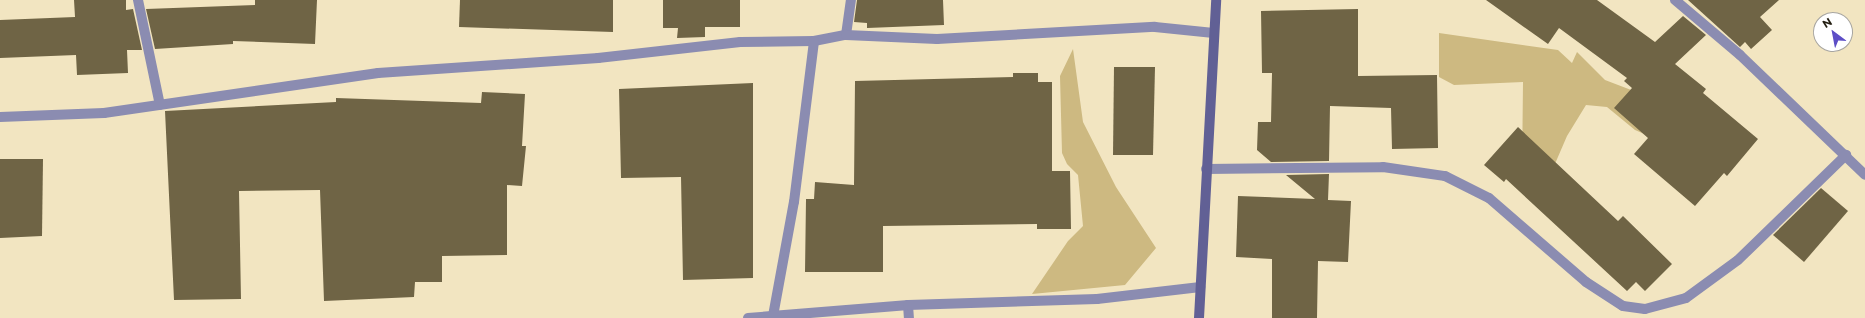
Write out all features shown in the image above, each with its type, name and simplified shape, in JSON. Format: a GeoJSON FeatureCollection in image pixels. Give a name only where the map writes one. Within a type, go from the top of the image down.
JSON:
{"type":"FeatureCollection","features":[{"type":"Feature","properties":{"kind":"street"},"geometry":{"type":"LineString","coordinates":[[138,0],[160,105]]}},
{"type":"Feature","properties":{"kind":"street"},"geometry":{"type":"LineString","coordinates":[[846,35],[851,0]]}},
{"type":"Feature","properties":{"kind":"street"},"geometry":{"type":"LineString","coordinates":[[1199,318],[1216,0]]}},
{"type":"Feature","properties":{"kind":"street"},"geometry":{"type":"LineString","coordinates":[[1675,0],[1740,55],[1846,155],[1865,175]]}},
{"type":"Feature","properties":{"kind":"street"},"geometry":{"type":"LineString","coordinates":[[0,117],[104,113],[378,73],[598,58],[740,42],[814,41],[846,35],[937,39],[1155,27],[1214,33]]}},
{"type":"Feature","properties":{"kind":"street"},"geometry":{"type":"LineString","coordinates":[[773,316],[794,202],[814,41]]}},
{"type":"Feature","properties":{"kind":"street"},"geometry":{"type":"LineString","coordinates":[[1206,169],[1383,167],[1445,176],[1489,198],[1586,282],[1623,306],[1645,309],[1686,298],[1738,260],[1846,155]]}},
{"type":"Feature","properties":{"kind":"street"},"geometry":{"type":"LineString","coordinates":[[748,318],[908,305],[1097,299],[1200,287]]}},
{"type":"Feature","properties":{"kind":"street"},"geometry":{"type":"LineString","coordinates":[[908,305],[909,318]]}},
{"type":"Feature","properties":{"kind":"shaded area"},"geometry":{"type":"Polygon","coordinates":[[[1439,33],[1558,50],[1572,63],[1577,52],[1605,80],[1660,101],[1663,142],[1635,130],[1607,107],[1586,105],[1567,136],[1548,180],[1522,172],[1523,82],[1454,85],[1439,77],[1439,33]]]}},
{"type":"Feature","properties":{"kind":"shaded area"},"geometry":{"type":"Polygon","coordinates":[[[1073,49],[1083,122],[1116,187],[1156,248],[1125,285],[1032,294],[1068,241],[1083,226],[1078,175],[1067,164],[1062,153],[1060,76],[1073,49]]]}},
{"type":"Feature","properties":{"kind":"building"},"geometry":{"type":"Polygon","coordinates":[[[74,0],[126,0],[126,10],[133,9],[142,50],[127,50],[128,73],[77,75],[76,55],[0,58],[0,20],[75,17],[74,0]]]}},
{"type":"Feature","properties":{"kind":"building"},"geometry":{"type":"Polygon","coordinates":[[[255,0],[317,0],[315,44],[233,41],[233,44],[155,49],[146,9],[255,5],[255,0]]]}},
{"type":"Feature","properties":{"kind":"building"},"geometry":{"type":"Polygon","coordinates":[[[460,0],[613,0],[613,32],[459,27],[460,0]]]}},
{"type":"Feature","properties":{"kind":"building"},"geometry":{"type":"Polygon","coordinates":[[[663,0],[740,0],[740,27],[705,27],[705,37],[677,38],[678,28],[663,28],[663,0]]]}},
{"type":"Feature","properties":{"kind":"building"},"geometry":{"type":"Polygon","coordinates":[[[857,0],[943,0],[944,25],[867,28],[867,23],[854,22],[857,0]]]}},
{"type":"Feature","properties":{"kind":"building"},"geometry":{"type":"Polygon","coordinates":[[[1486,0],[1597,0],[1655,42],[1683,16],[1706,35],[1675,64],[1706,89],[1703,93],[1758,139],[1727,176],[1724,173],[1695,206],[1634,154],[1648,138],[1614,108],[1632,88],[1624,81],[1627,78],[1559,28],[1548,44],[1486,0]]]}},
{"type":"Feature","properties":{"kind":"building"},"geometry":{"type":"Polygon","coordinates":[[[1688,0],[1779,0],[1760,17],[1772,30],[1751,49],[1745,42],[1740,47],[1688,0]]]}},
{"type":"Feature","properties":{"kind":"building"},"geometry":{"type":"Polygon","coordinates":[[[1358,9],[1358,76],[1437,75],[1438,148],[1392,149],[1391,108],[1330,106],[1329,161],[1271,162],[1257,150],[1258,122],[1271,122],[1272,73],[1262,73],[1261,11],[1358,9]]]}},
{"type":"Feature","properties":{"kind":"building"},"geometry":{"type":"Polygon","coordinates":[[[1114,67],[1155,67],[1153,155],[1113,155],[1114,67]]]}},
{"type":"Feature","properties":{"kind":"building"},"geometry":{"type":"Polygon","coordinates":[[[1013,73],[1038,73],[1038,82],[1052,82],[1052,171],[1070,171],[1071,229],[1037,229],[1037,224],[883,226],[883,272],[805,272],[806,199],[814,199],[815,182],[854,185],[855,81],[1013,77],[1013,73]]]}},
{"type":"Feature","properties":{"kind":"building"},"geometry":{"type":"Polygon","coordinates":[[[753,83],[753,278],[683,280],[681,177],[621,178],[619,89],[753,83]]]}},
{"type":"Feature","properties":{"kind":"building"},"geometry":{"type":"Polygon","coordinates":[[[482,92],[525,94],[522,146],[526,146],[522,186],[507,185],[507,255],[442,256],[442,282],[415,282],[414,297],[324,301],[320,190],[239,191],[241,299],[174,300],[165,111],[336,102],[336,98],[481,103],[482,92]]]}},
{"type":"Feature","properties":{"kind":"building"},"geometry":{"type":"Polygon","coordinates":[[[1518,127],[1618,221],[1623,216],[1672,264],[1645,291],[1636,282],[1627,291],[1506,179],[1504,182],[1484,165],[1518,127]]]}},
{"type":"Feature","properties":{"kind":"building"},"geometry":{"type":"Polygon","coordinates":[[[0,159],[43,159],[42,236],[0,238],[0,159]]]}},
{"type":"Feature","properties":{"kind":"building"},"geometry":{"type":"Polygon","coordinates":[[[1329,174],[1328,200],[1351,201],[1348,262],[1318,261],[1317,318],[1272,318],[1272,259],[1236,257],[1238,196],[1315,199],[1286,175],[1329,174]]]}},
{"type":"Feature","properties":{"kind":"building"},"geometry":{"type":"Polygon","coordinates":[[[1821,188],[1848,211],[1804,262],[1773,235],[1821,188]]]}}]}
